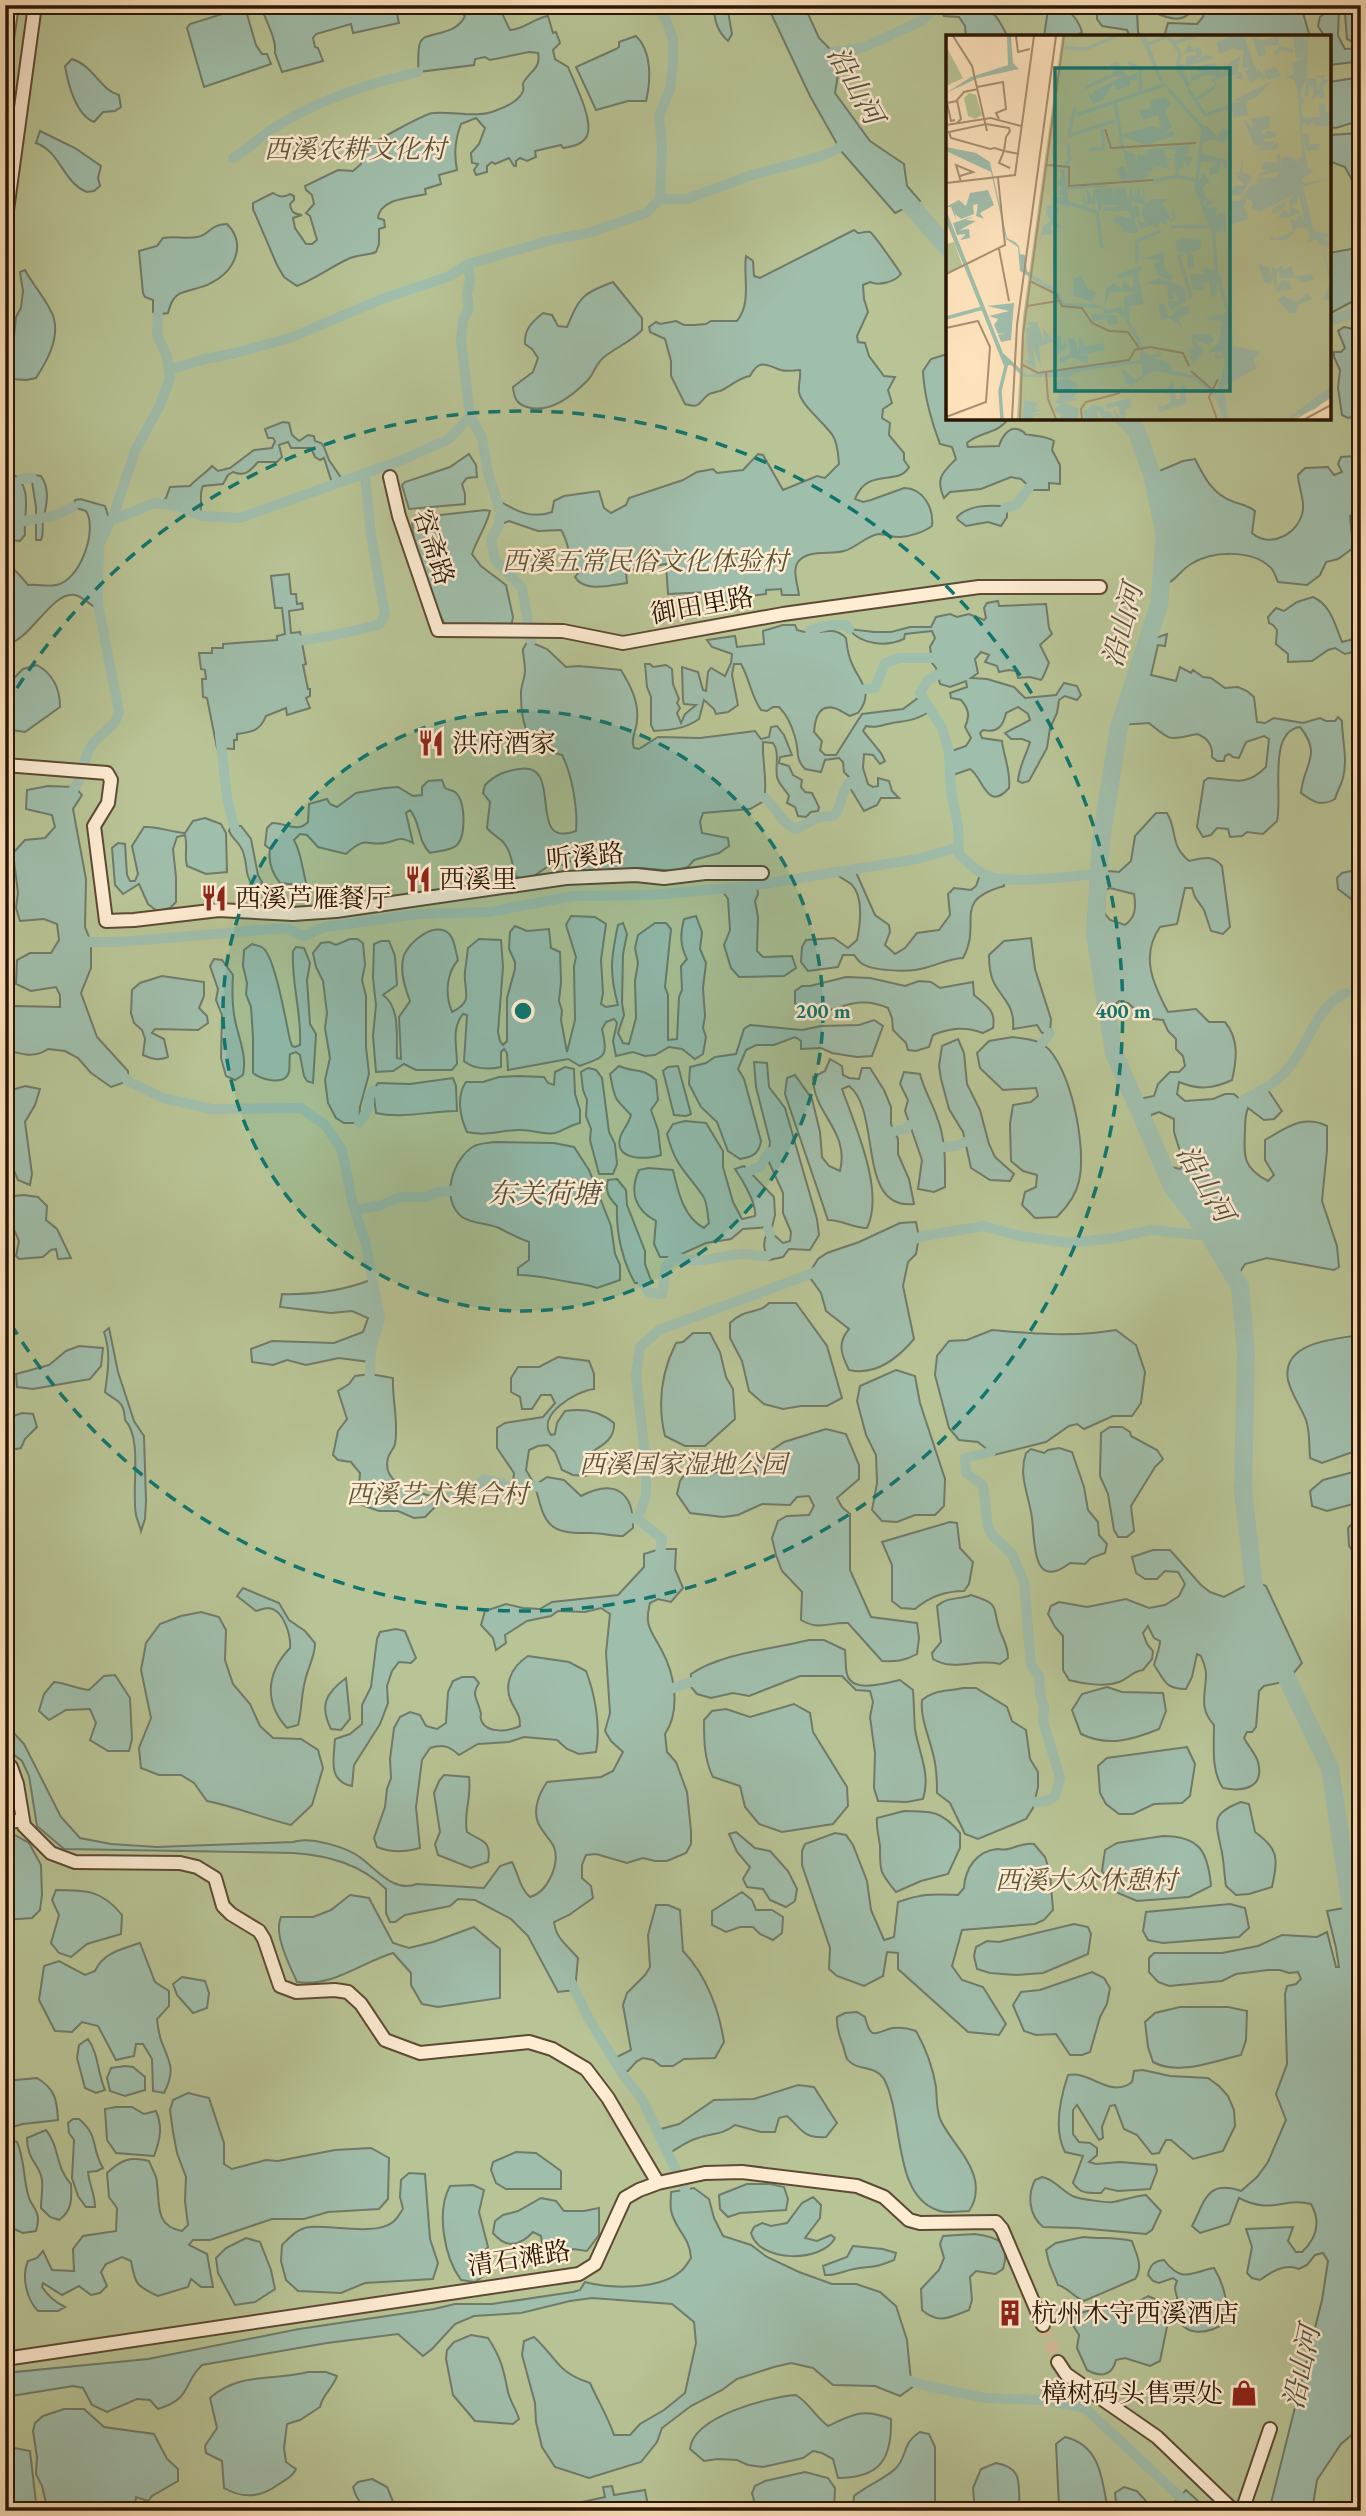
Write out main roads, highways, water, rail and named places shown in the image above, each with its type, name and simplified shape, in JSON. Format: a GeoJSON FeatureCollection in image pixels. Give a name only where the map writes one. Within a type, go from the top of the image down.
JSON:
{"type":"FeatureCollection","features":[{"type":"Feature","properties":{"kind":"water"},"geometry":{"type":"Polygon","coordinates":[[[399,5],[396,9],[399,23],[353,33],[351,24],[316,34],[313,38],[315,47],[318,48],[323,61],[282,72],[275,53],[273,36],[261,6],[399,5]]]}},
{"type":"Feature","properties":{"kind":"water"},"geometry":{"type":"Polygon","coordinates":[[[430,5],[498,5],[510,30],[548,16],[553,33],[556,32],[560,43],[553,50],[555,59],[568,67],[586,111],[587,136],[573,146],[563,148],[561,145],[535,151],[536,157],[527,161],[520,158],[516,161],[516,166],[509,158],[495,164],[492,162],[487,166],[487,172],[476,175],[474,170],[478,164],[472,163],[471,153],[479,144],[485,128],[476,118],[461,124],[457,135],[457,170],[439,175],[441,184],[425,189],[426,194],[397,200],[384,206],[378,218],[384,220],[385,227],[379,229],[376,252],[348,259],[297,286],[284,277],[277,265],[253,209],[253,203],[273,193],[294,196],[291,209],[302,215],[293,218],[295,228],[306,244],[312,244],[317,240],[310,216],[306,213],[314,204],[312,195],[305,186],[338,170],[353,171],[361,164],[366,149],[428,114],[482,114],[508,105],[521,94],[524,82],[537,65],[538,53],[529,52],[490,60],[485,57],[475,59],[474,65],[418,72],[420,43],[423,39],[454,28],[465,16],[458,10],[435,12],[430,5]]]}},
{"type":"Feature","properties":{"kind":"water"},"geometry":{"type":"Polygon","coordinates":[[[714,5],[730,5],[728,11],[732,34],[728,41],[717,25],[714,5]]]}},
{"type":"Feature","properties":{"kind":"water"},"geometry":{"type":"Polygon","coordinates":[[[767,5],[804,5],[819,38],[833,52],[839,68],[835,93],[870,141],[904,164],[907,186],[920,201],[895,213],[841,151],[810,96],[767,5]]]}},
{"type":"Feature","properties":{"kind":"water"},"geometry":{"type":"Polygon","coordinates":[[[977,5],[979,9],[994,14],[1007,35],[966,35],[965,26],[959,17],[944,16],[937,6],[977,5]]]}},
{"type":"Feature","properties":{"kind":"water"},"geometry":{"type":"Polygon","coordinates":[[[1052,5],[1071,14],[1082,32],[1078,35],[1044,35],[1048,9],[1052,5]]]}},
{"type":"Feature","properties":{"kind":"water"},"geometry":{"type":"Polygon","coordinates":[[[1097,5],[1195,5],[1190,13],[1177,19],[1141,7],[1137,11],[1140,35],[1129,35],[1127,30],[1102,26],[1097,19],[1097,5]]]}},
{"type":"Feature","properties":{"kind":"water"},"geometry":{"type":"Polygon","coordinates":[[[1205,5],[1298,5],[1309,35],[1165,35],[1168,23],[1197,24],[1203,17],[1205,5]]]}},
{"type":"Feature","properties":{"kind":"water"},"geometry":{"type":"Polygon","coordinates":[[[1328,5],[1339,5],[1338,36],[1345,49],[1361,48],[1361,61],[1331,65],[1331,35],[1324,35],[1318,26],[1320,17],[1328,11],[1328,5]]]}},
{"type":"Feature","properties":{"kind":"water"},"geometry":{"type":"Polygon","coordinates":[[[1350,5],[1361,5],[1361,40],[1355,43],[1347,39],[1345,14],[1350,5]]]}},
{"type":"Feature","properties":{"kind":"water"},"geometry":{"type":"Polygon","coordinates":[[[241,8],[246,11],[256,45],[262,54],[267,54],[271,64],[204,87],[187,28],[190,24],[241,8]]]}},
{"type":"Feature","properties":{"kind":"water"},"geometry":{"type":"Polygon","coordinates":[[[636,36],[648,58],[649,84],[646,101],[628,101],[596,110],[576,67],[616,49],[619,42],[636,36]]]}},
{"type":"Feature","properties":{"kind":"water"},"geometry":{"type":"Polygon","coordinates":[[[72,59],[80,62],[107,88],[119,95],[121,107],[115,111],[103,112],[94,122],[82,113],[74,98],[65,66],[72,59]]]}},
{"type":"Feature","properties":{"kind":"water"},"geometry":{"type":"Polygon","coordinates":[[[1361,77],[1361,120],[1331,127],[1331,82],[1361,77]]]}},
{"type":"Feature","properties":{"kind":"water"},"geometry":{"type":"Polygon","coordinates":[[[40,131],[75,148],[101,166],[98,178],[100,186],[87,192],[72,182],[51,153],[36,143],[40,131]]]}},
{"type":"Feature","properties":{"kind":"water"},"geometry":{"type":"Polygon","coordinates":[[[1361,133],[1361,183],[1352,180],[1345,167],[1331,162],[1331,135],[1361,133]]]}},
{"type":"Feature","properties":{"kind":"water"},"geometry":{"type":"Polygon","coordinates":[[[227,224],[233,232],[237,248],[236,256],[226,272],[207,285],[179,294],[173,300],[168,313],[156,315],[153,312],[153,300],[145,297],[143,293],[139,251],[157,246],[163,238],[197,237],[216,226],[227,224]]]}},
{"type":"Feature","properties":{"kind":"water"},"geometry":{"type":"Polygon","coordinates":[[[854,230],[858,233],[870,232],[901,274],[887,282],[870,282],[863,285],[868,312],[857,336],[858,342],[865,343],[869,356],[884,376],[895,377],[888,390],[892,403],[883,409],[882,418],[890,423],[889,435],[904,453],[904,460],[909,467],[898,476],[867,483],[855,499],[863,502],[904,488],[917,491],[929,506],[932,526],[905,536],[875,535],[844,551],[807,555],[798,562],[795,569],[799,595],[782,595],[781,589],[766,590],[766,594],[751,596],[751,599],[716,605],[716,602],[711,603],[709,592],[668,594],[666,564],[626,571],[627,583],[599,587],[585,585],[575,577],[581,569],[574,567],[561,530],[538,531],[509,521],[499,525],[500,511],[496,499],[516,510],[537,515],[552,512],[554,501],[564,496],[599,491],[604,508],[611,513],[626,505],[629,498],[683,480],[697,472],[713,469],[717,473],[743,470],[758,454],[763,455],[783,490],[817,476],[825,478],[839,464],[837,446],[829,431],[801,398],[800,370],[783,371],[764,364],[757,366],[750,376],[709,394],[697,405],[685,404],[671,376],[671,361],[665,339],[650,332],[649,327],[656,322],[660,324],[676,321],[684,325],[694,325],[711,321],[737,321],[742,314],[746,298],[746,256],[753,261],[754,276],[760,278],[854,230]]]}},
{"type":"Feature","properties":{"kind":"water"},"geometry":{"type":"Polygon","coordinates":[[[1351,249],[1361,257],[1361,292],[1359,298],[1331,313],[1331,253],[1351,249]]]}},
{"type":"Feature","properties":{"kind":"water"},"geometry":{"type":"Polygon","coordinates":[[[25,270],[49,307],[55,327],[51,350],[44,365],[36,378],[26,380],[12,379],[5,370],[5,349],[14,337],[16,317],[21,308],[23,291],[20,272],[25,270]]]}},
{"type":"Feature","properties":{"kind":"water"},"geometry":{"type":"Polygon","coordinates":[[[613,282],[642,318],[642,330],[603,358],[588,380],[560,402],[536,409],[520,404],[513,387],[533,372],[538,358],[525,344],[530,326],[543,313],[552,315],[558,326],[567,327],[583,297],[613,282]]]}},
{"type":"Feature","properties":{"kind":"water"},"geometry":{"type":"Polygon","coordinates":[[[1344,327],[1361,333],[1361,415],[1348,418],[1342,415],[1338,388],[1340,370],[1334,357],[1334,352],[1341,352],[1345,348],[1338,331],[1344,327]]]}},
{"type":"Feature","properties":{"kind":"water"},"geometry":{"type":"Polygon","coordinates":[[[946,355],[946,420],[1007,420],[999,428],[967,443],[968,447],[999,446],[1004,436],[1013,429],[1048,438],[1054,441],[1052,450],[1060,465],[1060,484],[1049,483],[1049,490],[1033,490],[1021,479],[1011,477],[981,489],[950,492],[944,498],[940,480],[956,459],[952,447],[940,444],[928,408],[923,371],[931,359],[946,355]]]}},
{"type":"Feature","properties":{"kind":"water"},"geometry":{"type":"Polygon","coordinates":[[[283,422],[289,423],[292,435],[299,441],[308,435],[314,436],[315,441],[324,447],[329,460],[344,482],[333,486],[324,458],[320,460],[315,457],[311,448],[291,448],[288,442],[279,445],[282,457],[277,462],[258,462],[247,472],[233,472],[228,475],[223,484],[203,486],[199,516],[178,506],[160,503],[166,498],[170,487],[190,486],[212,466],[218,471],[230,468],[254,450],[272,448],[275,441],[268,438],[265,429],[283,422]]]}},
{"type":"Feature","properties":{"kind":"water"},"geometry":{"type":"Polygon","coordinates":[[[469,454],[476,465],[477,477],[467,478],[462,484],[465,504],[409,509],[402,485],[405,482],[450,467],[469,454]]]}},
{"type":"Feature","properties":{"kind":"water"},"geometry":{"type":"Polygon","coordinates":[[[1354,456],[1361,464],[1361,512],[1350,516],[1353,548],[1338,559],[1326,562],[1320,575],[1307,585],[1278,582],[1271,568],[1253,557],[1220,554],[1187,567],[1171,582],[1161,586],[1165,536],[1152,474],[1195,459],[1206,479],[1220,495],[1255,511],[1252,533],[1268,540],[1284,536],[1297,525],[1303,509],[1298,475],[1305,468],[1328,467],[1334,475],[1342,472],[1338,464],[1341,457],[1354,456]]]}},
{"type":"Feature","properties":{"kind":"water"},"geometry":{"type":"Polygon","coordinates":[[[13,474],[23,486],[26,502],[25,535],[20,541],[5,539],[5,475],[13,474]]]}},
{"type":"Feature","properties":{"kind":"water"},"geometry":{"type":"Polygon","coordinates":[[[31,475],[41,476],[46,487],[41,540],[36,540],[36,507],[31,475]]]}},
{"type":"Feature","properties":{"kind":"water"},"geometry":{"type":"Polygon","coordinates":[[[75,500],[105,506],[110,521],[99,546],[99,609],[78,596],[66,596],[49,608],[23,635],[5,645],[5,566],[15,571],[28,585],[53,586],[65,581],[79,565],[88,542],[90,530],[86,511],[73,507],[75,500]]]}},
{"type":"Feature","properties":{"kind":"water"},"geometry":{"type":"Polygon","coordinates":[[[1003,506],[1007,509],[1007,517],[1001,526],[988,522],[966,526],[957,517],[973,508],[1003,506]]]}},
{"type":"Feature","properties":{"kind":"water"},"geometry":{"type":"Polygon","coordinates":[[[490,511],[472,554],[481,566],[506,585],[513,617],[511,627],[446,626],[418,556],[412,528],[413,518],[490,511]]]}},
{"type":"Feature","properties":{"kind":"water"},"geometry":{"type":"Polygon","coordinates":[[[289,574],[291,594],[296,594],[297,604],[302,603],[303,609],[289,611],[291,633],[300,632],[306,664],[303,665],[310,689],[310,696],[306,698],[310,708],[287,715],[286,708],[266,716],[255,730],[237,734],[234,749],[217,748],[207,698],[203,697],[202,679],[206,679],[205,670],[201,669],[199,653],[212,653],[212,648],[223,648],[223,644],[277,640],[277,636],[285,634],[282,608],[275,608],[271,576],[289,574]]]}},
{"type":"Feature","properties":{"kind":"water"},"geometry":{"type":"Polygon","coordinates":[[[1313,597],[1328,610],[1342,642],[1361,637],[1361,650],[1345,654],[1335,648],[1312,661],[1288,662],[1288,654],[1276,644],[1277,630],[1269,623],[1268,617],[1276,608],[1284,611],[1297,602],[1313,597]]]}},
{"type":"Feature","properties":{"kind":"water"},"geometry":{"type":"Polygon","coordinates":[[[998,601],[999,606],[1046,604],[1052,634],[1040,645],[1049,663],[1041,680],[1018,678],[1016,671],[999,672],[997,666],[985,662],[989,655],[981,652],[975,659],[978,673],[971,678],[987,679],[1014,687],[1025,698],[1056,695],[1064,683],[1077,686],[1081,695],[1077,700],[1065,696],[1059,700],[1047,748],[1029,781],[1018,781],[1030,742],[1011,739],[1005,733],[1030,720],[1028,714],[1018,707],[1006,713],[999,728],[992,731],[983,730],[980,733],[982,738],[1002,741],[1009,788],[1002,795],[995,797],[986,791],[970,769],[950,776],[949,752],[966,746],[971,738],[965,727],[968,716],[966,706],[961,700],[951,698],[950,693],[967,687],[966,681],[950,687],[940,684],[932,663],[930,647],[935,638],[932,631],[905,634],[904,639],[882,644],[860,638],[849,629],[891,632],[910,627],[931,627],[936,617],[950,614],[957,617],[969,614],[984,620],[987,603],[998,601]]]}},
{"type":"Feature","properties":{"kind":"water"},"geometry":{"type":"Polygon","coordinates":[[[783,625],[795,625],[797,630],[804,632],[817,628],[820,632],[834,631],[843,635],[851,663],[866,694],[858,713],[850,716],[829,707],[818,714],[814,732],[822,741],[820,750],[825,755],[836,755],[862,714],[903,709],[922,695],[931,711],[910,720],[866,726],[863,731],[885,761],[880,764],[873,755],[864,754],[863,768],[868,784],[878,786],[878,778],[889,781],[892,791],[899,798],[881,798],[877,805],[864,811],[850,788],[849,777],[839,758],[825,760],[821,772],[805,769],[800,761],[787,717],[779,707],[761,710],[741,664],[734,664],[732,675],[738,705],[728,712],[716,714],[704,700],[699,719],[677,728],[654,731],[651,725],[651,697],[647,687],[645,664],[653,667],[666,665],[672,669],[673,684],[679,699],[677,703],[680,708],[677,713],[681,723],[685,714],[696,705],[684,704],[682,667],[698,672],[703,690],[706,691],[711,668],[725,676],[731,663],[732,654],[712,647],[707,640],[735,636],[737,647],[764,644],[763,631],[783,625]]]}},
{"type":"Feature","properties":{"kind":"water"},"geometry":{"type":"Polygon","coordinates":[[[1167,634],[1165,646],[1158,645],[1151,675],[1176,681],[1180,667],[1211,678],[1225,688],[1238,687],[1254,697],[1257,722],[1265,723],[1274,718],[1303,723],[1320,718],[1335,721],[1338,717],[1342,721],[1345,764],[1335,799],[1325,803],[1317,802],[1301,793],[1311,753],[1307,737],[1300,727],[1290,731],[1283,740],[1280,752],[1277,821],[1263,834],[1247,832],[1242,836],[1230,837],[1228,829],[1217,828],[1211,835],[1203,837],[1197,827],[1204,781],[1208,778],[1245,780],[1259,774],[1266,767],[1269,739],[1264,736],[1246,742],[1239,758],[1229,754],[1224,761],[1217,761],[1212,757],[1209,743],[1197,734],[1171,738],[1149,723],[1120,725],[1147,641],[1167,634]]]}},
{"type":"Feature","properties":{"kind":"water"},"geometry":{"type":"Polygon","coordinates":[[[528,641],[547,649],[566,667],[621,670],[631,687],[637,706],[634,748],[639,749],[658,737],[700,738],[755,731],[761,739],[769,737],[771,727],[777,726],[792,755],[780,757],[779,763],[789,766],[793,775],[802,780],[801,787],[805,792],[812,793],[819,807],[818,811],[811,812],[806,817],[798,816],[795,807],[787,803],[789,796],[777,777],[775,747],[773,743],[763,742],[764,801],[750,809],[703,813],[700,822],[702,833],[728,838],[729,846],[719,853],[694,860],[688,867],[675,871],[640,868],[587,871],[571,861],[563,865],[551,864],[534,876],[522,880],[515,875],[507,848],[487,828],[490,802],[483,793],[485,785],[505,772],[533,770],[540,778],[544,790],[552,828],[561,833],[576,831],[575,803],[566,763],[562,755],[540,746],[533,740],[524,725],[521,693],[525,671],[523,649],[528,641]]]}},
{"type":"Feature","properties":{"kind":"water"},"geometry":{"type":"Polygon","coordinates":[[[37,665],[54,682],[60,707],[25,732],[5,729],[6,686],[23,669],[37,665]]]}},
{"type":"Feature","properties":{"kind":"water"},"geometry":{"type":"Polygon","coordinates":[[[442,780],[445,788],[459,796],[463,810],[462,834],[454,847],[430,853],[423,843],[410,810],[406,813],[413,843],[401,839],[378,844],[366,842],[346,854],[318,847],[307,835],[300,834],[294,840],[307,886],[280,883],[275,875],[270,863],[270,849],[265,845],[267,828],[272,823],[300,827],[308,822],[309,804],[327,799],[337,807],[356,793],[385,788],[398,787],[413,796],[422,795],[422,787],[428,781],[442,780]]]}},
{"type":"Feature","properties":{"kind":"water"},"geometry":{"type":"Polygon","coordinates":[[[48,786],[75,787],[82,795],[73,809],[86,879],[85,927],[91,942],[91,968],[81,993],[97,1037],[128,1071],[128,1081],[111,1087],[91,1073],[78,1058],[65,1051],[48,1049],[27,1055],[5,1049],[5,1009],[14,1006],[60,1007],[60,995],[56,987],[31,991],[16,984],[17,960],[30,953],[51,953],[59,940],[57,924],[44,919],[20,921],[16,908],[18,893],[13,853],[25,840],[45,838],[55,827],[52,815],[26,809],[27,790],[48,786]]]}},
{"type":"Feature","properties":{"kind":"water"},"geometry":{"type":"Polygon","coordinates":[[[1156,813],[1167,813],[1176,843],[1189,861],[1211,858],[1222,866],[1230,927],[1223,934],[1211,931],[1192,888],[1185,888],[1177,924],[1160,927],[1154,938],[1151,970],[1168,1012],[1196,1009],[1209,1022],[1225,1022],[1235,1042],[1236,1057],[1232,1080],[1205,1087],[1179,1082],[1177,1094],[1185,1101],[1234,1094],[1242,1101],[1266,1087],[1282,1111],[1274,1119],[1264,1120],[1248,1108],[1245,1118],[1245,1147],[1249,1166],[1268,1181],[1274,1175],[1265,1160],[1265,1140],[1302,1122],[1310,1121],[1327,1126],[1322,1201],[1337,1246],[1339,1267],[1334,1270],[1267,1258],[1245,1264],[1235,1280],[1210,1236],[1172,1186],[1163,1165],[1180,1169],[1184,1164],[1174,1132],[1174,1119],[1159,1112],[1151,1115],[1147,1129],[1139,1099],[1154,1096],[1158,1084],[1170,1072],[1179,1072],[1185,1066],[1183,1056],[1176,1049],[1176,1039],[1163,1020],[1144,1018],[1128,1003],[1119,1001],[1108,1011],[1095,935],[1097,907],[1110,920],[1125,925],[1131,919],[1135,907],[1134,894],[1110,888],[1098,893],[1100,866],[1108,871],[1119,872],[1131,861],[1135,836],[1156,813]]]}},
{"type":"Feature","properties":{"kind":"water"},"geometry":{"type":"Polygon","coordinates":[[[205,818],[221,824],[226,833],[227,872],[206,874],[187,866],[185,835],[177,837],[173,849],[176,902],[170,908],[157,911],[148,904],[139,884],[123,894],[115,885],[112,848],[118,843],[125,844],[127,875],[130,881],[135,881],[138,874],[132,846],[144,827],[185,833],[193,821],[205,818]]]}},
{"type":"Feature","properties":{"kind":"water"},"geometry":{"type":"Polygon","coordinates":[[[231,826],[241,826],[251,839],[258,875],[263,884],[253,886],[250,881],[243,851],[229,831],[231,826]]]}},
{"type":"Feature","properties":{"kind":"water"},"geometry":{"type":"Polygon","coordinates":[[[855,870],[875,915],[889,925],[890,932],[885,945],[895,954],[905,948],[917,933],[939,930],[950,915],[948,894],[954,888],[971,890],[976,886],[981,872],[1004,878],[1004,886],[988,892],[973,906],[968,945],[963,958],[920,969],[899,971],[866,966],[854,955],[843,955],[838,967],[808,971],[801,962],[802,947],[806,940],[834,938],[848,948],[857,940],[860,904],[856,890],[834,873],[855,870]]]}},
{"type":"Feature","properties":{"kind":"water"},"geometry":{"type":"Polygon","coordinates":[[[1361,871],[1361,902],[1354,901],[1338,889],[1337,878],[1342,873],[1361,871]]]}},
{"type":"Feature","properties":{"kind":"water"},"geometry":{"type":"Polygon","coordinates":[[[757,885],[757,951],[763,957],[792,956],[796,968],[784,976],[739,977],[731,968],[724,945],[730,930],[728,899],[721,889],[757,885]]]}},
{"type":"Feature","properties":{"kind":"water"},"geometry":{"type":"Polygon","coordinates":[[[571,916],[595,917],[606,924],[601,960],[601,1004],[606,1007],[618,1005],[612,965],[618,925],[623,923],[627,934],[623,954],[624,1015],[618,1033],[623,1043],[629,1044],[636,1018],[635,981],[638,963],[635,948],[638,935],[655,923],[666,923],[671,929],[665,987],[668,995],[668,1040],[677,1039],[679,997],[682,990],[681,966],[687,959],[682,945],[682,930],[684,919],[696,916],[702,932],[700,949],[706,963],[703,1028],[706,1037],[703,1054],[695,1059],[682,1049],[669,1047],[655,1055],[645,1056],[633,1052],[616,1056],[613,1041],[617,1023],[614,1019],[606,1022],[602,1029],[605,1046],[603,1055],[580,1066],[568,1059],[508,1070],[507,1053],[504,1049],[501,1052],[501,1067],[481,1068],[464,1061],[467,1015],[463,1014],[456,1032],[457,1064],[452,1070],[416,1070],[404,1064],[393,1071],[376,1072],[373,1036],[376,1005],[373,978],[374,944],[389,941],[395,956],[397,985],[383,995],[393,1007],[397,1058],[401,1059],[399,1017],[410,1001],[403,975],[403,959],[410,945],[432,930],[447,932],[455,946],[458,960],[448,985],[452,1012],[466,1000],[468,948],[479,939],[501,940],[503,967],[498,1032],[503,1045],[507,1041],[507,998],[515,969],[509,949],[510,932],[515,926],[527,931],[549,929],[551,948],[560,952],[559,1001],[567,1052],[575,1020],[576,957],[566,925],[571,916]]]}},
{"type":"Feature","properties":{"kind":"water"},"geometry":{"type":"Polygon","coordinates":[[[1031,938],[1035,969],[1051,1019],[1050,1033],[1042,1033],[1037,1025],[1013,1029],[1011,1009],[994,983],[991,973],[989,955],[1004,941],[1031,938]]]}},
{"type":"Feature","properties":{"kind":"water"},"geometry":{"type":"Polygon","coordinates":[[[350,939],[363,943],[365,965],[362,980],[366,996],[369,1074],[360,1107],[359,1123],[344,1123],[336,1118],[328,1103],[325,1080],[330,1058],[325,1028],[327,1013],[323,981],[313,953],[321,943],[336,945],[350,939]]]}},
{"type":"Feature","properties":{"kind":"water"},"geometry":{"type":"Polygon","coordinates":[[[252,944],[263,948],[272,964],[290,1040],[295,1047],[300,1045],[300,1033],[293,951],[296,947],[304,948],[310,963],[307,980],[310,1024],[316,1034],[313,1083],[307,1081],[304,1076],[300,1055],[296,1052],[290,1054],[289,1072],[283,1079],[267,1079],[253,1073],[251,1007],[246,994],[247,983],[243,966],[244,950],[252,944]]]}},
{"type":"Feature","properties":{"kind":"water"},"geometry":{"type":"Polygon","coordinates":[[[214,959],[222,960],[233,975],[233,1009],[244,1060],[243,1075],[235,1080],[226,1076],[221,1058],[222,1015],[216,1000],[218,989],[210,966],[214,959]]]}},
{"type":"Feature","properties":{"kind":"water"},"geometry":{"type":"Polygon","coordinates":[[[162,976],[204,982],[204,996],[199,1008],[207,1016],[208,1023],[198,1030],[155,1029],[152,1033],[164,1039],[168,1057],[155,1059],[143,1055],[145,1039],[131,1013],[132,990],[140,983],[162,976]]]}},
{"type":"Feature","properties":{"kind":"water"},"geometry":{"type":"Polygon","coordinates":[[[846,977],[870,978],[905,986],[919,981],[931,982],[940,988],[973,982],[974,995],[992,1013],[993,1028],[983,1033],[964,1029],[945,1031],[933,1035],[929,1047],[916,1051],[908,1050],[906,1043],[893,1030],[888,1008],[867,1002],[810,1015],[795,1003],[795,991],[802,986],[846,977]]]}},
{"type":"Feature","properties":{"kind":"water"},"geometry":{"type":"Polygon","coordinates":[[[874,1020],[883,1026],[872,1056],[857,1057],[832,1053],[821,1048],[801,1049],[801,1041],[795,1037],[774,1045],[756,1045],[746,1050],[738,1069],[744,1079],[761,1141],[757,1152],[748,1157],[740,1159],[728,1151],[717,1122],[701,1107],[689,1084],[690,1067],[706,1063],[715,1057],[736,1054],[744,1029],[750,1025],[802,1030],[821,1026],[859,1025],[874,1020]]]}},
{"type":"Feature","properties":{"kind":"water"},"geometry":{"type":"Polygon","coordinates":[[[1013,1037],[1041,1043],[1054,1055],[1075,1109],[1081,1149],[1079,1181],[1071,1201],[1057,1217],[1035,1218],[1022,1205],[1025,1192],[1036,1187],[1037,1175],[1023,1171],[1011,1161],[1010,1124],[1013,1105],[1031,1102],[1038,1096],[1036,1088],[1003,1090],[980,1068],[977,1053],[989,1041],[1013,1037]]]}},
{"type":"Feature","properties":{"kind":"water"},"geometry":{"type":"Polygon","coordinates":[[[958,1039],[964,1053],[967,1084],[980,1110],[995,1157],[1014,1174],[1010,1181],[990,1180],[971,1168],[963,1132],[949,1109],[939,1066],[942,1046],[958,1039]]]}},
{"type":"Feature","properties":{"kind":"water"},"geometry":{"type":"Polygon","coordinates":[[[830,1059],[842,1066],[843,1075],[849,1078],[859,1079],[862,1068],[870,1068],[891,1107],[891,1124],[898,1139],[898,1154],[909,1179],[914,1204],[896,1202],[884,1192],[877,1176],[859,1099],[849,1086],[842,1089],[866,1158],[870,1178],[872,1213],[867,1228],[828,1220],[785,1094],[787,1078],[795,1075],[812,1099],[820,1132],[822,1157],[829,1166],[840,1171],[840,1144],[819,1102],[813,1077],[825,1071],[830,1059]]]}},
{"type":"Feature","properties":{"kind":"water"},"geometry":{"type":"Polygon","coordinates":[[[754,1062],[767,1063],[769,1087],[785,1108],[817,1219],[819,1235],[810,1250],[789,1249],[783,1257],[769,1260],[764,1247],[767,1234],[773,1234],[783,1243],[790,1241],[791,1232],[783,1213],[783,1193],[768,1160],[770,1142],[756,1087],[754,1062]]]}},
{"type":"Feature","properties":{"kind":"water"},"geometry":{"type":"Polygon","coordinates":[[[619,1066],[646,1073],[656,1080],[658,1100],[651,1110],[658,1130],[661,1155],[632,1157],[621,1150],[621,1135],[631,1115],[618,1101],[613,1088],[610,1074],[619,1066]]]}},
{"type":"Feature","properties":{"kind":"water"},"geometry":{"type":"Polygon","coordinates":[[[678,1066],[691,1114],[686,1116],[674,1115],[663,1071],[668,1067],[678,1066]]]}},
{"type":"Feature","properties":{"kind":"water"},"geometry":{"type":"Polygon","coordinates":[[[565,1067],[574,1069],[580,1123],[551,1133],[522,1130],[483,1134],[467,1132],[460,1107],[466,1082],[518,1076],[544,1077],[548,1083],[554,1085],[555,1072],[565,1067]]]}},
{"type":"Feature","properties":{"kind":"water"},"geometry":{"type":"Polygon","coordinates":[[[588,1068],[596,1070],[602,1078],[609,1132],[615,1144],[617,1164],[613,1174],[599,1174],[590,1140],[591,1129],[586,1116],[587,1100],[581,1072],[588,1068]]]}},
{"type":"Feature","properties":{"kind":"water"},"geometry":{"type":"Polygon","coordinates":[[[904,1072],[920,1074],[941,1128],[945,1153],[945,1187],[934,1192],[918,1189],[922,1160],[905,1111],[908,1100],[900,1084],[904,1072]]]}},
{"type":"Feature","properties":{"kind":"water"},"geometry":{"type":"Polygon","coordinates":[[[453,1078],[457,1111],[406,1115],[376,1113],[373,1090],[378,1083],[410,1084],[453,1078]]]}},
{"type":"Feature","properties":{"kind":"water"},"geometry":{"type":"Polygon","coordinates":[[[25,1086],[40,1089],[25,1122],[32,1174],[30,1185],[18,1180],[12,1166],[8,1164],[5,1188],[5,1155],[10,1155],[12,1146],[5,1127],[5,1092],[25,1086]]]}},
{"type":"Feature","properties":{"kind":"water"},"geometry":{"type":"Polygon","coordinates":[[[685,1121],[706,1123],[723,1151],[723,1167],[733,1202],[742,1219],[755,1216],[751,1198],[735,1169],[744,1166],[774,1197],[775,1215],[772,1227],[743,1229],[731,1239],[706,1243],[675,1257],[660,1257],[654,1244],[656,1221],[639,1206],[634,1193],[639,1170],[673,1170],[686,1210],[704,1228],[709,1223],[705,1199],[678,1162],[667,1134],[673,1124],[685,1121]]]}},
{"type":"Feature","properties":{"kind":"water","name":"东关荷塘"},"geometry":{"type":"Polygon","coordinates":[[[495,1142],[554,1143],[574,1147],[589,1170],[611,1226],[615,1254],[620,1265],[620,1280],[597,1288],[544,1277],[518,1275],[518,1268],[529,1260],[529,1242],[495,1226],[466,1219],[455,1210],[450,1190],[460,1160],[474,1146],[495,1142]]]}},
{"type":"Feature","properties":{"kind":"water"},"geometry":{"type":"Polygon","coordinates":[[[617,1179],[626,1190],[627,1205],[645,1251],[645,1264],[652,1283],[635,1283],[623,1256],[617,1206],[607,1191],[608,1180],[617,1179]]]}},
{"type":"Feature","properties":{"kind":"water"},"geometry":{"type":"Polygon","coordinates":[[[5,1197],[38,1197],[47,1206],[46,1220],[57,1229],[71,1258],[58,1259],[56,1249],[43,1257],[19,1259],[16,1256],[19,1241],[13,1227],[5,1227],[5,1197]]]}},
{"type":"Feature","properties":{"kind":"water"},"geometry":{"type":"Polygon","coordinates":[[[916,1222],[919,1237],[916,1254],[908,1262],[903,1286],[914,1339],[901,1353],[877,1368],[849,1370],[842,1344],[849,1329],[826,1311],[821,1293],[808,1275],[818,1259],[827,1253],[900,1223],[916,1222]]]}},
{"type":"Feature","properties":{"kind":"water"},"geometry":{"type":"Polygon","coordinates":[[[373,1279],[380,1318],[370,1362],[339,1358],[306,1365],[287,1360],[273,1365],[252,1362],[251,1349],[272,1341],[334,1343],[363,1332],[368,1318],[352,1311],[331,1313],[280,1307],[282,1294],[329,1291],[373,1279]]]}},
{"type":"Feature","properties":{"kind":"water"},"geometry":{"type":"Polygon","coordinates":[[[769,1303],[796,1303],[827,1346],[842,1398],[827,1406],[783,1409],[764,1404],[749,1391],[742,1361],[730,1338],[730,1323],[769,1303]]]}},
{"type":"Feature","properties":{"kind":"water"},"geometry":{"type":"Polygon","coordinates":[[[109,1328],[118,1372],[134,1421],[144,1436],[146,1501],[141,1531],[135,1504],[134,1439],[125,1420],[122,1405],[105,1392],[108,1354],[104,1332],[109,1328]]]}},
{"type":"Feature","properties":{"kind":"water"},"geometry":{"type":"Polygon","coordinates":[[[992,1330],[1070,1334],[1116,1330],[1136,1345],[1145,1372],[1141,1403],[1132,1416],[1113,1416],[1084,1429],[1077,1424],[1069,1426],[1046,1442],[994,1455],[978,1442],[959,1440],[949,1428],[935,1375],[937,1356],[949,1341],[967,1340],[992,1330]]]}},
{"type":"Feature","properties":{"kind":"water"},"geometry":{"type":"Polygon","coordinates":[[[693,1333],[710,1333],[733,1389],[735,1419],[705,1446],[685,1446],[665,1436],[661,1412],[662,1388],[671,1354],[676,1343],[683,1342],[693,1333]]]}},
{"type":"Feature","properties":{"kind":"water"},"geometry":{"type":"Polygon","coordinates":[[[1361,1335],[1361,1449],[1322,1463],[1310,1458],[1307,1424],[1289,1385],[1288,1367],[1301,1350],[1312,1345],[1361,1335]]]}},
{"type":"Feature","properties":{"kind":"water"},"geometry":{"type":"Polygon","coordinates":[[[79,1346],[103,1348],[101,1366],[90,1379],[33,1389],[17,1387],[16,1374],[49,1365],[66,1351],[79,1346]]]}},
{"type":"Feature","properties":{"kind":"water"},"geometry":{"type":"Polygon","coordinates":[[[558,1357],[589,1361],[594,1374],[594,1389],[569,1399],[553,1412],[548,1427],[551,1435],[555,1434],[557,1423],[565,1411],[578,1410],[591,1411],[609,1419],[614,1423],[613,1433],[590,1453],[590,1467],[586,1476],[573,1475],[562,1470],[555,1452],[548,1445],[529,1450],[526,1470],[535,1485],[547,1477],[564,1480],[581,1496],[603,1489],[620,1492],[630,1505],[633,1528],[623,1536],[556,1529],[545,1518],[535,1486],[512,1490],[514,1473],[497,1448],[497,1428],[505,1423],[543,1417],[555,1403],[551,1395],[541,1395],[532,1409],[522,1409],[520,1397],[511,1392],[511,1378],[518,1367],[539,1367],[558,1357]]]}},
{"type":"Feature","properties":{"kind":"water"},"geometry":{"type":"Polygon","coordinates":[[[896,1370],[915,1376],[920,1403],[945,1479],[944,1506],[935,1515],[915,1515],[897,1522],[882,1521],[872,1510],[877,1483],[876,1455],[866,1435],[857,1401],[860,1386],[896,1370]]]}},
{"type":"Feature","properties":{"kind":"water"},"geometry":{"type":"Polygon","coordinates":[[[370,1374],[393,1378],[395,1444],[388,1458],[387,1468],[391,1476],[405,1487],[442,1500],[425,1517],[414,1518],[398,1511],[379,1511],[356,1503],[350,1492],[359,1487],[360,1473],[351,1462],[338,1460],[333,1455],[338,1431],[347,1419],[338,1391],[355,1376],[370,1374]]]}},
{"type":"Feature","properties":{"kind":"water"},"geometry":{"type":"Polygon","coordinates":[[[22,1413],[33,1414],[37,1427],[25,1439],[21,1448],[11,1450],[5,1445],[5,1419],[22,1413]]]}},
{"type":"Feature","properties":{"kind":"water"},"geometry":{"type":"Polygon","coordinates":[[[1110,1427],[1122,1427],[1130,1432],[1131,1436],[1157,1450],[1163,1459],[1155,1467],[1131,1506],[1134,1531],[1127,1537],[1118,1537],[1114,1530],[1108,1494],[1100,1476],[1101,1433],[1110,1427]]]}},
{"type":"Feature","properties":{"kind":"water"},"geometry":{"type":"Polygon","coordinates":[[[826,1429],[846,1434],[859,1465],[859,1479],[837,1498],[850,1514],[850,1570],[871,1617],[917,1623],[917,1654],[908,1658],[882,1661],[848,1623],[819,1626],[801,1620],[802,1592],[782,1571],[772,1538],[778,1521],[787,1516],[809,1515],[814,1506],[809,1496],[797,1497],[790,1505],[762,1504],[738,1515],[723,1517],[690,1513],[677,1494],[685,1474],[751,1474],[769,1452],[784,1442],[826,1429]]]}},
{"type":"Feature","properties":{"kind":"water"},"geometry":{"type":"Polygon","coordinates":[[[1059,1448],[1072,1452],[1084,1487],[1088,1510],[1098,1522],[1099,1535],[1107,1544],[1105,1553],[1091,1558],[1085,1564],[1070,1563],[1057,1571],[1048,1572],[1037,1560],[1023,1470],[1026,1453],[1031,1449],[1044,1453],[1059,1448]]]}},
{"type":"Feature","properties":{"kind":"water"},"geometry":{"type":"Polygon","coordinates":[[[1361,1470],[1361,1502],[1327,1511],[1312,1506],[1310,1491],[1323,1480],[1361,1470]]]}},
{"type":"Feature","properties":{"kind":"water"},"geometry":{"type":"Polygon","coordinates":[[[1361,1515],[1361,1557],[1358,1558],[1349,1546],[1348,1528],[1361,1515]]]}},
{"type":"Feature","properties":{"kind":"water"},"geometry":{"type":"Polygon","coordinates":[[[950,1522],[957,1523],[960,1548],[973,1562],[969,1584],[964,1591],[938,1596],[915,1609],[901,1608],[892,1601],[892,1565],[882,1542],[950,1522]]]}},
{"type":"Feature","properties":{"kind":"water"},"geometry":{"type":"Polygon","coordinates":[[[660,1549],[676,1549],[675,1569],[683,1588],[671,1602],[658,1599],[650,1603],[648,1623],[666,1659],[673,1681],[673,1714],[665,1734],[667,1752],[676,1762],[687,1792],[691,1844],[686,1853],[667,1861],[643,1858],[627,1863],[596,1854],[586,1855],[582,1865],[582,1878],[591,1886],[593,1898],[554,1922],[560,1938],[578,1958],[575,1990],[558,1992],[528,1936],[511,1919],[475,1900],[458,1899],[450,1906],[405,1915],[395,1922],[390,1922],[386,1913],[386,1889],[366,1873],[332,1859],[294,1853],[64,1849],[37,1826],[29,1776],[22,1761],[5,1748],[5,1730],[14,1733],[24,1744],[61,1817],[80,1838],[111,1844],[157,1847],[308,1840],[355,1854],[386,1879],[409,1886],[417,1884],[484,1888],[500,1866],[512,1862],[521,1885],[530,1897],[542,1889],[554,1869],[554,1847],[536,1817],[539,1799],[547,1782],[601,1777],[613,1771],[623,1752],[605,1731],[610,1713],[606,1653],[610,1614],[601,1608],[585,1612],[558,1611],[551,1616],[527,1621],[505,1635],[506,1643],[496,1650],[493,1638],[481,1625],[485,1611],[506,1604],[540,1609],[552,1602],[618,1595],[644,1567],[644,1554],[660,1549]]]}},
{"type":"Feature","properties":{"kind":"water"},"geometry":{"type":"Polygon","coordinates":[[[1153,1550],[1170,1550],[1201,1585],[1224,1597],[1254,1581],[1266,1586],[1302,1663],[1287,1681],[1264,1686],[1259,1691],[1256,1727],[1252,1732],[1247,1732],[1244,1738],[1257,1759],[1259,1771],[1258,1778],[1251,1786],[1223,1788],[1219,1782],[1214,1758],[1214,1725],[1204,1706],[1206,1672],[1201,1656],[1197,1654],[1192,1677],[1186,1689],[1169,1685],[1154,1665],[1160,1641],[1154,1638],[1148,1626],[1143,1633],[1153,1651],[1152,1659],[1143,1670],[1122,1681],[1113,1684],[1081,1683],[1069,1680],[1063,1670],[1063,1636],[1048,1614],[1051,1606],[1059,1602],[1087,1607],[1126,1599],[1149,1608],[1165,1605],[1179,1596],[1185,1584],[1178,1572],[1165,1571],[1157,1579],[1145,1579],[1136,1573],[1132,1557],[1153,1550]]]}},
{"type":"Feature","properties":{"kind":"water"},"geometry":{"type":"Polygon","coordinates":[[[243,1588],[279,1603],[289,1620],[305,1631],[315,1643],[306,1676],[298,1725],[287,1728],[274,1708],[272,1698],[272,1678],[290,1648],[285,1624],[274,1610],[266,1608],[256,1611],[237,1596],[243,1588]]]}},
{"type":"Feature","properties":{"kind":"water"},"geometry":{"type":"Polygon","coordinates":[[[971,1595],[988,1601],[994,1608],[1008,1654],[1008,1658],[1000,1664],[957,1665],[933,1659],[932,1653],[941,1642],[937,1606],[945,1601],[971,1595]]]}},
{"type":"Feature","properties":{"kind":"water"},"geometry":{"type":"Polygon","coordinates":[[[201,1612],[219,1617],[226,1630],[225,1660],[233,1684],[250,1704],[260,1726],[273,1738],[301,1739],[318,1750],[323,1768],[312,1805],[291,1825],[207,1801],[194,1783],[181,1775],[159,1775],[141,1768],[139,1748],[151,1718],[141,1670],[146,1643],[160,1624],[201,1612]]]}},
{"type":"Feature","properties":{"kind":"water"},"geometry":{"type":"Polygon","coordinates":[[[396,1629],[405,1631],[416,1658],[411,1663],[399,1662],[392,1671],[387,1686],[388,1703],[380,1724],[354,1765],[352,1786],[344,1783],[335,1774],[335,1739],[350,1734],[362,1724],[362,1705],[371,1687],[377,1639],[380,1632],[396,1629]]]}},
{"type":"Feature","properties":{"kind":"water"},"geometry":{"type":"Polygon","coordinates":[[[809,1640],[824,1640],[845,1650],[847,1674],[855,1684],[870,1686],[900,1680],[913,1690],[915,1729],[926,1781],[923,1799],[907,1802],[878,1801],[874,1788],[875,1753],[870,1717],[873,1702],[870,1691],[856,1690],[842,1676],[800,1676],[749,1696],[733,1693],[711,1698],[697,1694],[691,1687],[691,1674],[717,1661],[809,1640]]]}},
{"type":"Feature","properties":{"kind":"water"},"geometry":{"type":"Polygon","coordinates":[[[528,1656],[569,1662],[586,1671],[596,1711],[596,1752],[579,1754],[567,1749],[557,1740],[524,1737],[509,1742],[478,1744],[459,1755],[446,1747],[430,1748],[422,1760],[416,1807],[420,1848],[398,1851],[377,1847],[374,1838],[385,1807],[391,1778],[390,1759],[394,1728],[400,1717],[410,1712],[420,1715],[426,1726],[437,1729],[446,1723],[448,1692],[453,1681],[462,1677],[474,1677],[479,1683],[475,1696],[485,1726],[500,1730],[520,1726],[508,1684],[513,1671],[528,1656]]]}},
{"type":"Feature","properties":{"kind":"water"},"geometry":{"type":"Polygon","coordinates":[[[115,1675],[130,1698],[132,1739],[129,1751],[108,1751],[90,1740],[96,1723],[90,1709],[66,1710],[49,1720],[39,1711],[44,1694],[54,1682],[89,1690],[104,1676],[115,1675]]]}},
{"type":"Feature","properties":{"kind":"water"},"geometry":{"type":"Polygon","coordinates":[[[346,1678],[350,1719],[341,1730],[331,1729],[325,1713],[326,1700],[346,1678]]]}},
{"type":"Feature","properties":{"kind":"water"},"geometry":{"type":"Polygon","coordinates":[[[1107,1687],[1122,1692],[1163,1693],[1166,1711],[1159,1729],[1120,1741],[1101,1740],[1081,1734],[1072,1710],[1082,1694],[1107,1687]]]}},
{"type":"Feature","properties":{"kind":"water"},"geometry":{"type":"Polygon","coordinates":[[[976,1688],[1007,1707],[1012,1721],[1026,1730],[1030,1759],[1038,1772],[1033,1808],[1026,1819],[978,1839],[965,1834],[950,1803],[937,1793],[935,1764],[922,1714],[922,1700],[927,1696],[976,1688]]]}},
{"type":"Feature","properties":{"kind":"water"},"geometry":{"type":"Polygon","coordinates":[[[794,1704],[810,1713],[813,1732],[847,1787],[848,1806],[833,1824],[782,1832],[759,1824],[745,1807],[740,1786],[713,1777],[706,1756],[704,1720],[712,1711],[726,1709],[750,1717],[794,1704]]]}},
{"type":"Feature","properties":{"kind":"water"},"geometry":{"type":"Polygon","coordinates":[[[1187,1747],[1195,1764],[1190,1796],[1182,1803],[1154,1804],[1133,1814],[1119,1814],[1106,1804],[1100,1793],[1098,1766],[1107,1758],[1187,1747]]]}},
{"type":"Feature","properties":{"kind":"water"},"geometry":{"type":"Polygon","coordinates":[[[444,1775],[469,1777],[467,1832],[487,1845],[488,1862],[471,1868],[438,1855],[435,1844],[440,1832],[434,1793],[444,1775]]]}},
{"type":"Feature","properties":{"kind":"water"},"geometry":{"type":"Polygon","coordinates":[[[1241,1802],[1249,1804],[1255,1832],[1273,1849],[1276,1861],[1272,1887],[1236,1895],[1226,1886],[1217,1824],[1220,1814],[1241,1802]]]}},
{"type":"Feature","properties":{"kind":"water"},"geometry":{"type":"Polygon","coordinates":[[[904,1811],[929,1812],[942,1816],[960,1833],[960,1848],[948,1874],[921,1881],[896,1892],[882,1871],[877,1818],[904,1811]]]}},
{"type":"Feature","properties":{"kind":"water"},"geometry":{"type":"Polygon","coordinates":[[[736,1832],[755,1848],[770,1851],[788,1871],[797,1889],[795,1901],[786,1907],[770,1900],[763,1889],[747,1887],[743,1879],[750,1867],[737,1852],[729,1834],[736,1832]]]}},
{"type":"Feature","properties":{"kind":"water"},"geometry":{"type":"Polygon","coordinates":[[[835,1833],[846,1835],[853,1845],[867,1881],[871,1910],[884,1940],[894,1937],[898,1902],[928,1895],[958,1895],[964,1888],[973,1862],[984,1853],[1034,1844],[1045,1857],[1050,1873],[1053,1910],[1044,1920],[1035,1924],[962,1930],[952,1966],[962,1980],[983,1987],[1006,2024],[999,2035],[968,2032],[898,1969],[898,1953],[887,1952],[883,1976],[864,1986],[837,1976],[829,1969],[830,1948],[802,1865],[802,1851],[805,1844],[835,1833]]]}},
{"type":"Feature","properties":{"kind":"water"},"geometry":{"type":"Polygon","coordinates":[[[13,1834],[29,1843],[41,1865],[42,1895],[40,1910],[32,1918],[5,1920],[5,1836],[13,1834]]]}},
{"type":"Feature","properties":{"kind":"water"},"geometry":{"type":"Polygon","coordinates":[[[1163,1836],[1186,1839],[1200,1848],[1207,1864],[1211,1886],[1189,1897],[1137,1901],[1118,1893],[1102,1871],[1105,1850],[1117,1843],[1163,1836]]]}},
{"type":"Feature","properties":{"kind":"water"},"geometry":{"type":"Polygon","coordinates":[[[56,1890],[85,1891],[100,1896],[122,1915],[121,1934],[87,1944],[71,1957],[59,1953],[51,1943],[59,1915],[52,1900],[56,1890]]]}},
{"type":"Feature","properties":{"kind":"water"},"geometry":{"type":"Polygon","coordinates":[[[742,1892],[752,1900],[756,1910],[772,1910],[783,1917],[782,1933],[773,1940],[753,1927],[740,1927],[726,1932],[712,1925],[712,1911],[742,1892]]]}},
{"type":"Feature","properties":{"kind":"water"},"geometry":{"type":"Polygon","coordinates":[[[350,1895],[369,1898],[393,1943],[409,1948],[474,1927],[500,1949],[500,1998],[438,2007],[422,2004],[411,1985],[411,1973],[393,1953],[335,1978],[310,1983],[297,1982],[281,1941],[281,1917],[313,1917],[331,1910],[350,1895]]]}},
{"type":"Feature","properties":{"kind":"water"},"geometry":{"type":"Polygon","coordinates":[[[1230,1904],[1245,1908],[1249,1928],[1239,1937],[1163,1943],[1148,1940],[1143,1931],[1146,1912],[1230,1904]]]}},
{"type":"Feature","properties":{"kind":"water"},"geometry":{"type":"Polygon","coordinates":[[[656,1905],[668,1905],[680,1910],[683,1951],[710,1993],[724,2042],[715,2058],[684,2059],[673,2066],[661,2066],[653,2060],[643,2058],[622,2073],[613,2059],[631,2050],[623,2005],[627,1993],[650,1967],[648,1935],[656,1905]]]}},
{"type":"Feature","properties":{"kind":"water"},"geometry":{"type":"Polygon","coordinates":[[[1361,1905],[1361,2271],[1353,2303],[1358,2341],[1361,2342],[1361,2427],[1341,2444],[1317,2480],[1312,2511],[1269,2511],[1322,2300],[1328,2261],[1323,2253],[1315,2255],[1307,2265],[1299,2269],[1283,2268],[1260,2280],[1247,2273],[1252,2247],[1246,2229],[1293,2227],[1288,2241],[1296,2252],[1302,2252],[1316,2230],[1316,2217],[1311,2204],[1293,2202],[1269,2206],[1239,2198],[1229,2224],[1200,2233],[1192,2226],[1208,2195],[1220,2188],[1241,2191],[1257,2177],[1268,2162],[1286,2120],[1276,2094],[1287,2064],[1285,1994],[1287,1986],[1296,1984],[1301,1979],[1298,1972],[1268,1970],[1236,1974],[1222,1981],[1169,1986],[1158,1982],[1149,1972],[1149,1958],[1154,1953],[1222,1953],[1258,1946],[1282,1935],[1317,1937],[1327,1932],[1336,1967],[1339,1967],[1327,1911],[1361,1905]]]}},
{"type":"Feature","properties":{"kind":"water"},"geometry":{"type":"Polygon","coordinates":[[[1074,1924],[1088,1927],[1091,1934],[1088,1954],[1043,1973],[1016,1975],[977,1969],[974,1956],[976,1947],[987,1941],[999,1942],[1074,1924]]]}},
{"type":"Feature","properties":{"kind":"water"},"geometry":{"type":"Polygon","coordinates":[[[140,1943],[155,1982],[169,1991],[169,2006],[157,2019],[170,2068],[170,2079],[164,2093],[153,2091],[152,2059],[143,2044],[136,2044],[134,2056],[116,2060],[98,2026],[82,2022],[72,2032],[55,2031],[39,2000],[44,1966],[59,1961],[85,1975],[95,1971],[108,1956],[140,1943]]]}},
{"type":"Feature","properties":{"kind":"water"},"geometry":{"type":"Polygon","coordinates":[[[1092,1972],[1104,1978],[1110,1988],[1090,2052],[1070,2055],[1056,2034],[1036,2035],[1024,2031],[1013,2005],[1021,1992],[1040,1990],[1092,1972]]]}},
{"type":"Feature","properties":{"kind":"water"},"geometry":{"type":"Polygon","coordinates":[[[182,1977],[205,1981],[209,1993],[207,2008],[193,2013],[177,1995],[173,1984],[182,1977]]]}},
{"type":"Feature","properties":{"kind":"water"},"geometry":{"type":"Polygon","coordinates":[[[1180,2007],[1228,2007],[1247,2011],[1246,2040],[1241,2055],[1185,2068],[1153,2062],[1145,2022],[1155,2013],[1180,2007]]]}},
{"type":"Feature","properties":{"kind":"water"},"geometry":{"type":"Polygon","coordinates":[[[857,2012],[865,2017],[872,2033],[896,2028],[916,2031],[933,2072],[940,2119],[969,2164],[975,2180],[975,2196],[969,2211],[937,2210],[923,2201],[913,2188],[906,2171],[890,2095],[884,2079],[875,2071],[856,2066],[847,2059],[837,2017],[857,2012]]]}},
{"type":"Feature","properties":{"kind":"water"},"geometry":{"type":"Polygon","coordinates":[[[88,2039],[105,2090],[96,2093],[85,2088],[77,2058],[79,2045],[88,2039]]]}},
{"type":"Feature","properties":{"kind":"water"},"geometry":{"type":"Polygon","coordinates":[[[133,2067],[145,2077],[145,2090],[125,2096],[110,2091],[107,2078],[111,2068],[133,2067]]]}},
{"type":"Feature","properties":{"kind":"water"},"geometry":{"type":"Polygon","coordinates":[[[1143,2070],[1170,2076],[1208,2078],[1219,2086],[1228,2096],[1234,2110],[1235,2126],[1223,2151],[1193,2159],[1171,2140],[1166,2140],[1159,2153],[1152,2154],[1137,2135],[1124,2129],[1115,2105],[1110,2106],[1102,2127],[1103,2138],[1099,2140],[1077,2105],[1073,2110],[1073,2134],[1079,2142],[1090,2143],[1097,2148],[1097,2155],[1089,2162],[1156,2165],[1157,2171],[1150,2189],[1118,2191],[1105,2188],[1101,2193],[1082,2191],[1073,2183],[1083,2156],[1065,2152],[1059,2134],[1060,2104],[1068,2075],[1085,2077],[1116,2088],[1132,2082],[1134,2071],[1143,2070]]]}},
{"type":"Feature","properties":{"kind":"water"},"geometry":{"type":"Polygon","coordinates":[[[37,2078],[48,2086],[54,2095],[58,2120],[5,2129],[5,2081],[37,2078]]]}},
{"type":"Feature","properties":{"kind":"water"},"geometry":{"type":"Polygon","coordinates":[[[798,2085],[814,2087],[837,2123],[826,2137],[808,2135],[787,2116],[779,2118],[775,2132],[761,2132],[735,2125],[690,2141],[668,2154],[657,2130],[679,2124],[714,2100],[754,2099],[798,2085]]]}},
{"type":"Feature","properties":{"kind":"water"},"geometry":{"type":"Polygon","coordinates":[[[188,2093],[209,2098],[224,2143],[224,2164],[232,2169],[266,2160],[278,2161],[335,2150],[371,2148],[389,2158],[388,2199],[379,2209],[328,2212],[304,2219],[272,2219],[210,2240],[193,2240],[189,2245],[207,2254],[213,2287],[201,2287],[191,2279],[188,2287],[158,2296],[138,2283],[131,2261],[122,2257],[106,2264],[101,2272],[107,2286],[100,2293],[91,2295],[79,2286],[62,2295],[43,2283],[42,2287],[47,2293],[65,2307],[58,2311],[38,2311],[26,2288],[28,2261],[37,2258],[43,2251],[52,2270],[74,2271],[73,2249],[83,2236],[116,2231],[117,2208],[109,2197],[107,2173],[121,2162],[131,2159],[149,2161],[156,2177],[162,2218],[172,2228],[182,2231],[188,2225],[186,2177],[177,2153],[170,2110],[173,2100],[188,2093]]]}},
{"type":"Feature","properties":{"kind":"water"},"geometry":{"type":"Polygon","coordinates":[[[132,2107],[144,2114],[156,2111],[160,2133],[154,2156],[116,2153],[107,2140],[105,2109],[132,2107]]]}},
{"type":"Feature","properties":{"kind":"water"},"geometry":{"type":"Polygon","coordinates":[[[79,2119],[90,2131],[103,2168],[88,2172],[95,2207],[86,2207],[78,2196],[72,2178],[74,2140],[69,2133],[68,2123],[79,2119]]]}},
{"type":"Feature","properties":{"kind":"water"},"geometry":{"type":"Polygon","coordinates":[[[46,2130],[54,2143],[62,2171],[71,2184],[70,2204],[59,2220],[50,2217],[41,2208],[42,2180],[28,2146],[27,2138],[46,2130]]]}},
{"type":"Feature","properties":{"kind":"water"},"geometry":{"type":"Polygon","coordinates":[[[5,2137],[17,2142],[20,2149],[27,2191],[38,2216],[36,2231],[23,2233],[14,2229],[5,2192],[5,2137]]]}},
{"type":"Feature","properties":{"kind":"water"},"geometry":{"type":"Polygon","coordinates":[[[516,2152],[536,2153],[561,2171],[561,2189],[506,2189],[496,2183],[491,2170],[493,2162],[516,2152]]]}},
{"type":"Feature","properties":{"kind":"water"},"geometry":{"type":"Polygon","coordinates":[[[409,2173],[425,2174],[430,2239],[438,2263],[433,2279],[365,2283],[341,2293],[298,2291],[286,2280],[281,2261],[282,2245],[291,2236],[310,2227],[365,2229],[385,2226],[394,2221],[403,2209],[400,2197],[401,2180],[409,2173]]]}},
{"type":"Feature","properties":{"kind":"water"},"geometry":{"type":"Polygon","coordinates":[[[1042,2177],[1051,2180],[1070,2195],[1082,2199],[1113,2202],[1146,2195],[1161,2211],[1152,2230],[1146,2234],[1043,2227],[1032,2211],[1030,2199],[1035,2180],[1042,2177]]]}},
{"type":"Feature","properties":{"kind":"water"},"geometry":{"type":"Polygon","coordinates":[[[747,2184],[784,2187],[788,2199],[786,2210],[740,2213],[728,2217],[720,2209],[719,2195],[747,2184]]]}},
{"type":"Feature","properties":{"kind":"water"},"geometry":{"type":"Polygon","coordinates":[[[473,2185],[484,2190],[479,2212],[488,2247],[481,2255],[482,2277],[475,2282],[461,2280],[455,2270],[446,2247],[443,2221],[443,2208],[450,2186],[473,2185]]]}},
{"type":"Feature","properties":{"kind":"water"},"geometry":{"type":"Polygon","coordinates":[[[694,2188],[709,2199],[723,2236],[751,2245],[767,2257],[832,2284],[856,2284],[880,2292],[896,2306],[907,2340],[911,2381],[918,2383],[900,2396],[875,2386],[833,2385],[813,2368],[791,2363],[774,2367],[737,2379],[691,2406],[662,2428],[657,2442],[641,2462],[589,2478],[555,2467],[542,2447],[535,2403],[522,2355],[524,2341],[534,2337],[570,2374],[590,2383],[614,2435],[630,2435],[640,2424],[685,2393],[696,2343],[694,2322],[672,2304],[592,2298],[521,2313],[474,2316],[455,2324],[423,2356],[398,2334],[327,2343],[202,2365],[177,2400],[158,2409],[150,2400],[137,2399],[107,2412],[92,2405],[83,2388],[73,2386],[5,2397],[5,2373],[148,2359],[299,2329],[455,2304],[492,2304],[573,2292],[580,2290],[585,2282],[621,2287],[661,2282],[681,2271],[691,2258],[688,2244],[673,2217],[671,2192],[694,2188]]]}},
{"type":"Feature","properties":{"kind":"water"},"geometry":{"type":"Polygon","coordinates":[[[813,2197],[821,2205],[820,2218],[805,2238],[817,2241],[831,2235],[835,2238],[828,2246],[818,2252],[791,2256],[766,2250],[756,2243],[751,2233],[754,2227],[762,2223],[771,2226],[787,2223],[802,2203],[813,2197]]]}},
{"type":"Feature","properties":{"kind":"water"},"geometry":{"type":"Polygon","coordinates":[[[541,2198],[556,2201],[564,2211],[599,2208],[599,2235],[587,2251],[573,2249],[557,2256],[543,2250],[541,2236],[533,2232],[513,2244],[503,2242],[493,2233],[495,2221],[503,2215],[518,2211],[541,2198]]]}},
{"type":"Feature","properties":{"kind":"water"},"geometry":{"type":"Polygon","coordinates":[[[975,2234],[1001,2242],[1005,2253],[1003,2269],[995,2274],[976,2271],[970,2277],[972,2300],[969,2310],[945,2318],[928,2315],[922,2310],[921,2289],[939,2270],[944,2258],[940,2244],[943,2236],[975,2234]]]}},
{"type":"Feature","properties":{"kind":"water"},"geometry":{"type":"Polygon","coordinates":[[[1083,2237],[1132,2241],[1139,2265],[1135,2279],[1084,2301],[1058,2285],[1046,2250],[1056,2243],[1083,2237]]]}},
{"type":"Feature","properties":{"kind":"water"},"geometry":{"type":"Polygon","coordinates":[[[246,2238],[260,2242],[275,2289],[255,2302],[235,2305],[218,2273],[216,2258],[226,2248],[246,2238]]]}},
{"type":"Feature","properties":{"kind":"water"},"geometry":{"type":"Polygon","coordinates":[[[853,2246],[896,2253],[894,2260],[882,2264],[825,2275],[823,2266],[847,2257],[853,2246]]]}},
{"type":"Feature","properties":{"kind":"water"},"geometry":{"type":"Polygon","coordinates":[[[1164,2260],[1176,2272],[1182,2274],[1214,2268],[1224,2294],[1226,2322],[1213,2329],[1198,2332],[1185,2327],[1177,2313],[1177,2281],[1173,2278],[1159,2283],[1148,2275],[1153,2264],[1164,2260]]]}},
{"type":"Feature","properties":{"kind":"water"},"geometry":{"type":"Polygon","coordinates":[[[1148,2296],[1165,2304],[1170,2312],[1160,2361],[1150,2366],[1125,2358],[1116,2360],[1112,2370],[1105,2374],[1087,2370],[1077,2348],[1079,2335],[1072,2324],[1077,2314],[1101,2307],[1125,2309],[1148,2296]]]}},
{"type":"Feature","properties":{"kind":"water"},"geometry":{"type":"Polygon","coordinates":[[[471,2335],[488,2338],[496,2352],[519,2419],[513,2424],[475,2421],[453,2395],[446,2359],[447,2350],[454,2342],[471,2335]]]}},
{"type":"Feature","properties":{"kind":"water"},"geometry":{"type":"Polygon","coordinates":[[[308,2372],[326,2372],[337,2376],[320,2407],[300,2420],[287,2424],[284,2448],[286,2462],[296,2469],[294,2472],[289,2478],[259,2494],[238,2494],[224,2488],[222,2461],[206,2453],[205,2446],[217,2428],[210,2398],[232,2384],[308,2372]]]}},
{"type":"Feature","properties":{"kind":"water"},"geometry":{"type":"Polygon","coordinates":[[[796,2395],[828,2426],[866,2413],[891,2419],[889,2445],[881,2463],[865,2474],[838,2478],[833,2459],[813,2451],[803,2458],[763,2467],[737,2460],[704,2461],[690,2449],[694,2437],[718,2418],[751,2404],[796,2395]]]}},
{"type":"Feature","properties":{"kind":"water"},"geometry":{"type":"Polygon","coordinates":[[[64,2409],[84,2409],[104,2427],[154,2434],[167,2459],[178,2469],[178,2481],[148,2501],[136,2497],[134,2511],[48,2511],[36,2474],[37,2457],[33,2431],[35,2423],[43,2416],[64,2409]]]}},
{"type":"Feature","properties":{"kind":"water"},"geometry":{"type":"Polygon","coordinates":[[[920,2432],[929,2434],[935,2447],[935,2511],[853,2511],[854,2496],[896,2468],[910,2441],[920,2432]]]}},
{"type":"Feature","properties":{"kind":"water"},"geometry":{"type":"Polygon","coordinates":[[[1065,2437],[1085,2447],[1097,2463],[1106,2511],[1055,2511],[1059,2506],[1056,2444],[1065,2437]]]}},
{"type":"Feature","properties":{"kind":"water"},"geometry":{"type":"Polygon","coordinates":[[[14,2448],[30,2451],[37,2511],[5,2511],[5,2451],[14,2448]]]}},
{"type":"Feature","properties":{"kind":"water"},"geometry":{"type":"Polygon","coordinates":[[[996,2463],[1012,2469],[1016,2474],[1020,2511],[975,2511],[973,2488],[981,2469],[996,2463]]]}},
{"type":"Feature","properties":{"kind":"water"},"geometry":{"type":"Polygon","coordinates":[[[805,2472],[828,2478],[835,2488],[834,2511],[757,2511],[752,2493],[755,2486],[765,2481],[805,2472]]]}},
{"type":"Feature","properties":{"kind":"water"},"geometry":{"type":"Polygon","coordinates":[[[372,2479],[387,2487],[397,2511],[375,2510],[359,2501],[353,2487],[358,2482],[372,2479]]]}},
{"type":"Feature","properties":{"kind":"water"},"geometry":{"type":"Polygon","coordinates":[[[612,2486],[614,2495],[645,2490],[649,2511],[567,2511],[578,2503],[605,2497],[603,2487],[612,2486]]]}},
{"type":"Feature","properties":{"kind":"water"},"geometry":{"type":"Polygon","coordinates":[[[1124,2487],[1137,2491],[1155,2511],[1117,2511],[1115,2493],[1124,2487]]]}},
{"type":"Feature","properties":{"kind":"water"},"geometry":{"type":"Polygon","coordinates":[[[1186,2490],[1209,2511],[1183,2511],[1174,2503],[1186,2490]]]}},
{"type":"Feature","properties":{"kind":"waterway"},"geometry":{"type":"LineString","coordinates":[[169,370],[290,338],[382,299],[450,276],[468,264],[551,240],[588,233],[646,213],[660,199],[662,145],[659,115],[670,89],[673,65],[673,39],[666,19],[655,5]]}},
{"type":"Feature","properties":{"kind":"waterway"},"geometry":{"type":"LineString","coordinates":[[833,52],[862,48],[921,21],[937,6]]}},
{"type":"Feature","properties":{"kind":"waterway"},"geometry":{"type":"LineString","coordinates":[[233,158],[277,126],[328,100],[418,72]]}},
{"type":"Feature","properties":{"kind":"waterway"},"geometry":{"type":"LineString","coordinates":[[660,199],[687,199],[752,175],[819,157],[836,150],[848,140]]}},
{"type":"Feature","properties":{"kind":"waterway","name":"沿山河"},"geometry":{"type":"LineString","coordinates":[[897,190],[946,246]]}},
{"type":"Feature","properties":{"kind":"waterway"},"geometry":{"type":"LineString","coordinates":[[468,264],[469,308],[463,320],[461,340],[470,416],[482,438],[488,473],[500,511],[499,525],[491,539],[495,560],[522,588],[531,641]]}},
{"type":"Feature","properties":{"kind":"waterway"},"geometry":{"type":"LineString","coordinates":[[1331,320],[1361,310]]}},
{"type":"Feature","properties":{"kind":"waterway"},"geometry":{"type":"LineString","coordinates":[[112,520],[135,451],[160,405],[170,378],[167,356],[157,335],[158,315]]}},
{"type":"Feature","properties":{"kind":"waterway"},"geometry":{"type":"LineString","coordinates":[[69,800],[90,747],[113,724],[119,712],[98,604],[99,546],[110,521],[155,503],[178,506],[201,516],[240,518],[402,460],[449,439],[470,416]]}},
{"type":"Feature","properties":{"kind":"waterway","name":"沿山河"},"geometry":{"type":"LineString","coordinates":[[1126,420],[1136,430],[1152,474],[1165,536],[1159,605],[1119,727],[1101,841],[1095,935],[1114,1053],[1172,1186],[1210,1236],[1240,1287],[1246,1353],[1243,1491],[1254,1586],[1260,1604]]}},
{"type":"Feature","properties":{"kind":"waterway"},"geometry":{"type":"LineString","coordinates":[[287,642],[380,624],[385,614],[371,535],[365,475]]}},
{"type":"Feature","properties":{"kind":"waterway"},"geometry":{"type":"LineString","coordinates":[[21,479],[32,478]]}},
{"type":"Feature","properties":{"kind":"waterway"},"geometry":{"type":"LineString","coordinates":[[1005,508],[1016,505],[1029,488]]}},
{"type":"Feature","properties":{"kind":"waterway"},"geometry":{"type":"LineString","coordinates":[[24,521],[54,516],[73,507]]}},
{"type":"Feature","properties":{"kind":"waterway"},"geometry":{"type":"LineString","coordinates":[[810,630],[829,625],[846,625],[849,629]]}},
{"type":"Feature","properties":{"kind":"waterway"},"geometry":{"type":"LineString","coordinates":[[865,689],[875,688],[885,663],[900,658],[933,658]]}},
{"type":"Feature","properties":{"kind":"waterway"},"geometry":{"type":"LineString","coordinates":[[939,674],[928,680],[920,693],[942,728],[949,752],[959,854],[980,872],[995,878],[1033,879],[1099,874]]}},
{"type":"Feature","properties":{"kind":"waterway"},"geometry":{"type":"LineString","coordinates":[[220,735],[227,798],[234,826]]}},
{"type":"Feature","properties":{"kind":"waterway"},"geometry":{"type":"LineString","coordinates":[[765,798],[786,823],[795,829],[822,816],[834,815],[850,782]]}},
{"type":"Feature","properties":{"kind":"waterway"},"geometry":{"type":"LineString","coordinates":[[77,940],[118,942],[286,928],[304,936],[325,927],[419,914],[489,912],[574,896],[651,895],[744,887],[917,859],[959,847]]}},
{"type":"Feature","properties":{"kind":"waterway"},"geometry":{"type":"LineString","coordinates":[[1242,1101],[1282,1075],[1294,1061],[1327,1007],[1346,993]]}},
{"type":"Feature","properties":{"kind":"waterway"},"geometry":{"type":"LineString","coordinates":[[1042,1043],[1050,1033]]}},
{"type":"Feature","properties":{"kind":"waterway"},"geometry":{"type":"LineString","coordinates":[[118,1071],[128,1081],[163,1098],[212,1109],[301,1108],[325,1125],[342,1150],[353,1205],[366,1245],[380,1318],[371,1350],[369,1387]]}},
{"type":"Feature","properties":{"kind":"waterway"},"geometry":{"type":"LineString","coordinates":[[359,1123],[367,1111],[373,1090]]}},
{"type":"Feature","properties":{"kind":"waterway"},"geometry":{"type":"LineString","coordinates":[[894,1131],[906,1129],[909,1125]]}},
{"type":"Feature","properties":{"kind":"waterway"},"geometry":{"type":"LineString","coordinates":[[944,1147],[965,1142]]}},
{"type":"Feature","properties":{"kind":"waterway"},"geometry":{"type":"LineString","coordinates":[[749,1171],[760,1167],[769,1152]]}},
{"type":"Feature","properties":{"kind":"waterway"},"geometry":{"type":"LineString","coordinates":[[355,1210],[379,1206],[400,1197],[426,1197],[437,1192],[450,1191]]}},
{"type":"Feature","properties":{"kind":"waterway"},"geometry":{"type":"LineString","coordinates":[[906,1242],[923,1236],[984,1226],[1020,1236],[1070,1243],[1151,1230],[1210,1236]]}},
{"type":"Feature","properties":{"kind":"waterway"},"geometry":{"type":"LineString","coordinates":[[768,1229],[770,1234]]}},
{"type":"Feature","properties":{"kind":"waterway"},"geometry":{"type":"LineString","coordinates":[[643,1283],[649,1293],[662,1294],[666,1266],[675,1257],[693,1260],[744,1254],[767,1256]]}},
{"type":"Feature","properties":{"kind":"waterway"},"geometry":{"type":"LineString","coordinates":[[638,1519],[646,1495],[646,1465],[636,1375],[640,1347],[659,1330],[821,1270]]}},
{"type":"Feature","properties":{"kind":"waterway"},"geometry":{"type":"LineString","coordinates":[[991,1452],[965,1458],[966,1473],[983,1485],[988,1527],[993,1536],[1012,1554],[1024,1582],[1031,1665],[1039,1676],[1044,1707],[1043,1721],[1060,1778],[1055,1796],[1047,1801],[1035,1802]]}},
{"type":"Feature","properties":{"kind":"waterway"},"geometry":{"type":"LineString","coordinates":[[429,1501],[468,1494],[484,1479],[501,1483],[512,1490],[535,1485],[540,1488]]}},
{"type":"Feature","properties":{"kind":"waterway"},"geometry":{"type":"LineString","coordinates":[[620,1517],[638,1519],[662,1539],[659,1561]]}},
{"type":"Feature","properties":{"kind":"waterway","name":"沿山河"},"geometry":{"type":"LineString","coordinates":[[1278,1660],[1330,1768],[1361,1975]]}},
{"type":"Feature","properties":{"kind":"waterway"},"geometry":{"type":"LineString","coordinates":[[673,1688],[691,1682]]}},
{"type":"Feature","properties":{"kind":"waterway"},"geometry":{"type":"LineString","coordinates":[[569,1978],[589,2019],[623,2075],[642,2099],[685,2189]]}},
{"type":"Feature","properties":{"kind":"waterway"},"geometry":{"type":"LineString","coordinates":[[904,2379],[985,2398],[1043,2400],[1085,2408],[1195,2511]]}},
{"type":"Feature","properties":{"kind":"tunnel"},"geometry":{"type":"LineString","coordinates":[[1043,2325],[1058,2362]]}},
{"type":"Feature","properties":{"kind":"place","name":"洪府酒家"},"geometry":{"type":"Point","coordinates":[431,743]}},
{"type":"Feature","properties":{"kind":"place","name":"西溪里"},"geometry":{"type":"Point","coordinates":[418,879]}},
{"type":"Feature","properties":{"kind":"place","name":"西溪芦雁餐厅"},"geometry":{"type":"Point","coordinates":[214,898]}},
{"type":"Feature","properties":{"kind":"place","name":"杭州木守西溪酒店"},"geometry":{"type":"Point","coordinates":[1010,2313]}},
{"type":"Feature","properties":{"kind":"place","name":"樟树码头售票处"},"geometry":{"type":"Point","coordinates":[1244,2393]}},
{"type":"Feature","properties":{"kind":"park label","name":"西溪农耕文化村"},"geometry":{"type":"Point","coordinates":[355,149]}},
{"type":"Feature","properties":{"kind":"park label","name":"西溪五常民俗文化体验村"},"geometry":{"type":"Point","coordinates":[645,561]}},
{"type":"Feature","properties":{"kind":"park label","name":"西溪国家湿地公园"},"geometry":{"type":"Point","coordinates":[683,1464]}},
{"type":"Feature","properties":{"kind":"park label","name":"西溪艺术集合村"},"geometry":{"type":"Point","coordinates":[437,1494]}},
{"type":"Feature","properties":{"kind":"park label","name":"西溪大众休憩村"},"geometry":{"type":"Point","coordinates":[1086,1880]}}]}
